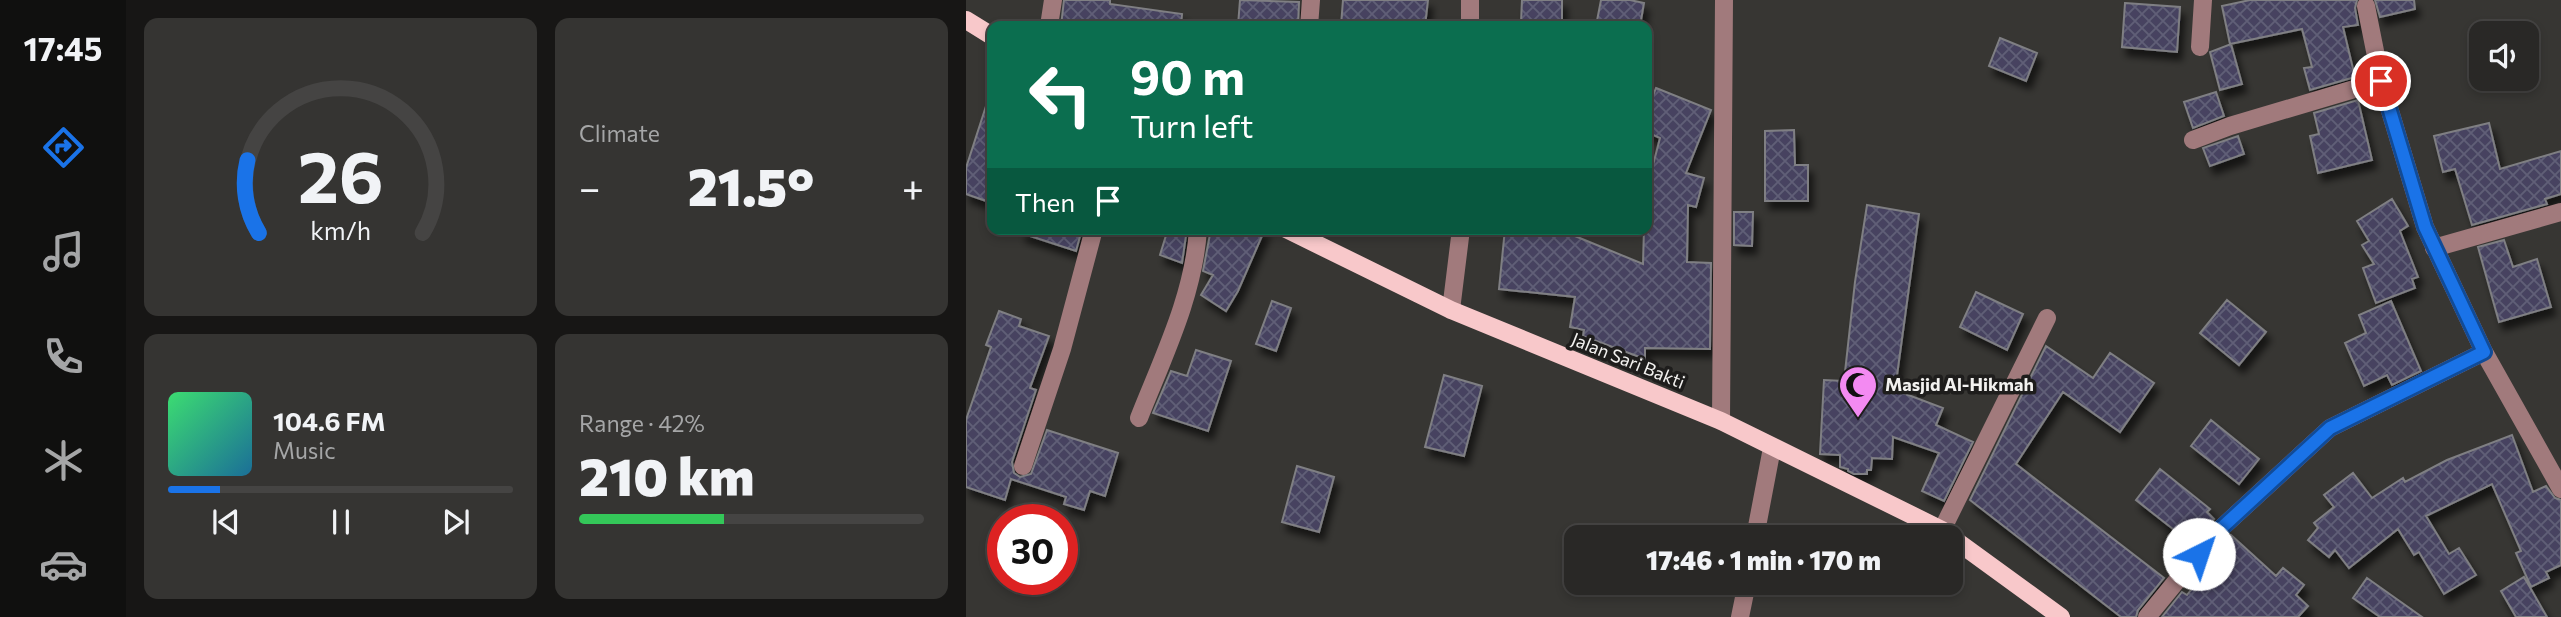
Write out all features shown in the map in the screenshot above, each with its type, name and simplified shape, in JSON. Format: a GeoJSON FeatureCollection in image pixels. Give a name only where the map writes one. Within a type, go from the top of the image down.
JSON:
{"type":"FeatureCollection","features":[{"type":"Feature","properties":{"kind":"main road"},"geometry":{"type":"LineString","coordinates":[[969,25],[987,34]]}},
{"type":"Feature","properties":{"kind":"main road","name":"Jalan Sari Bakti"},"geometry":{"type":"LineString","coordinates":[[1301,235],[1451,310],[1721,421],[1928,525]]}},
{"type":"Feature","properties":{"kind":"main road","name":"Jalan Sari Bakti"},"geometry":{"type":"LineString","coordinates":[[1963,546],[2061,617]]}},
{"type":"Feature","properties":{"kind":"street"},"geometry":{"type":"LineString","coordinates":[[1050,21],[1053,0]]}},
{"type":"Feature","properties":{"kind":"street"},"geometry":{"type":"LineString","coordinates":[[1309,21],[1311,0]]}},
{"type":"Feature","properties":{"kind":"street"},"geometry":{"type":"LineString","coordinates":[[1470,0],[1470,21]]}},
{"type":"Feature","properties":{"kind":"street"},"geometry":{"type":"LineString","coordinates":[[1721,421],[1724,0]]}},
{"type":"Feature","properties":{"kind":"street"},"geometry":{"type":"LineString","coordinates":[[2200,47],[2203,0]]}},
{"type":"Feature","properties":{"kind":"street"},"geometry":{"type":"LineString","coordinates":[[2366,6],[2381,81],[2425,227],[2484,352],[2561,489]]}},
{"type":"Feature","properties":{"kind":"street"},"geometry":{"type":"LineString","coordinates":[[2193,140],[2381,81]]}},
{"type":"Feature","properties":{"kind":"street"},"geometry":{"type":"LineString","coordinates":[[2434,248],[2561,212]]}},
{"type":"Feature","properties":{"kind":"street"},"geometry":{"type":"LineString","coordinates":[[1023,466],[1062,349],[1092,235]]}},
{"type":"Feature","properties":{"kind":"street"},"geometry":{"type":"LineString","coordinates":[[1139,418],[1186,294],[1198,235]]}},
{"type":"Feature","properties":{"kind":"street"},"geometry":{"type":"LineString","coordinates":[[1451,310],[1460,235]]}},
{"type":"Feature","properties":{"kind":"street"},"geometry":{"type":"LineString","coordinates":[[1953,525],[2047,317]]}},
{"type":"Feature","properties":{"kind":"street"},"geometry":{"type":"LineString","coordinates":[[2147,617],[2216,533],[2330,428],[2484,352]]}},
{"type":"Feature","properties":{"kind":"street"},"geometry":{"type":"LineString","coordinates":[[1757,525],[1772,448]]}},
{"type":"Feature","properties":{"kind":"street"},"geometry":{"type":"LineString","coordinates":[[1740,617],[1744,595]]}},
{"type":"Feature","properties":{"kind":"building"},"geometry":{"type":"Polygon","coordinates":[[[1064,0],[1110,0],[1110,4],[1182,14],[1181,21],[1062,21],[1064,0]]]}},
{"type":"Feature","properties":{"kind":"building"},"geometry":{"type":"Polygon","coordinates":[[[1240,0],[1299,2],[1298,21],[1238,21],[1240,0]]]}},
{"type":"Feature","properties":{"kind":"building"},"geometry":{"type":"Polygon","coordinates":[[[1343,0],[1428,0],[1426,21],[1341,21],[1343,0]]]}},
{"type":"Feature","properties":{"kind":"building"},"geometry":{"type":"Polygon","coordinates":[[[1522,0],[1562,0],[1562,21],[1521,21],[1522,0]]]}},
{"type":"Feature","properties":{"kind":"building"},"geometry":{"type":"Polygon","coordinates":[[[1601,0],[1644,3],[1641,21],[1597,21],[1601,0]]]}},
{"type":"Feature","properties":{"kind":"building"},"geometry":{"type":"Polygon","coordinates":[[[2250,0],[2357,0],[2355,8],[2358,25],[2343,27],[2355,77],[2310,90],[2304,68],[2312,67],[2302,29],[2230,44],[2222,6],[2250,0]]]}},
{"type":"Feature","properties":{"kind":"building"},"geometry":{"type":"Polygon","coordinates":[[[2375,0],[2414,0],[2415,9],[2380,17],[2375,0]]]}},
{"type":"Feature","properties":{"kind":"building"},"geometry":{"type":"Polygon","coordinates":[[[2125,3],[2180,7],[2177,52],[2122,47],[2125,3]]]}},
{"type":"Feature","properties":{"kind":"building"},"geometry":{"type":"Polygon","coordinates":[[[2000,38],[2037,53],[2026,81],[1989,66],[2000,38]]]}},
{"type":"Feature","properties":{"kind":"building"},"geometry":{"type":"Polygon","coordinates":[[[2231,44],[2242,84],[2220,90],[2210,52],[2231,44]]]}},
{"type":"Feature","properties":{"kind":"building"},"geometry":{"type":"Polygon","coordinates":[[[1656,88],[1711,110],[1686,173],[1704,178],[1696,207],[1688,205],[1687,262],[1711,263],[1710,349],[1645,348],[1645,359],[1583,336],[1584,330],[1570,327],[1575,297],[1499,289],[1504,235],[1572,235],[1643,264],[1644,235],[1652,235],[1652,169],[1660,138],[1652,134],[1652,98],[1656,88]]]}},
{"type":"Feature","properties":{"kind":"building"},"geometry":{"type":"Polygon","coordinates":[[[2216,92],[2224,116],[2193,128],[2184,102],[2216,92]]]}},
{"type":"Feature","properties":{"kind":"building"},"geometry":{"type":"Polygon","coordinates":[[[2358,100],[2372,160],[2318,173],[2310,136],[2319,134],[2314,113],[2358,100]]]}},
{"type":"Feature","properties":{"kind":"building"},"geometry":{"type":"Polygon","coordinates":[[[987,103],[987,201],[966,194],[966,168],[987,103]]]}},
{"type":"Feature","properties":{"kind":"building"},"geometry":{"type":"Polygon","coordinates":[[[2489,123],[2500,169],[2561,151],[2561,194],[2545,199],[2547,204],[2472,225],[2455,169],[2443,172],[2434,136],[2489,123]]]}},
{"type":"Feature","properties":{"kind":"building"},"geometry":{"type":"Polygon","coordinates":[[[1794,130],[1795,165],[1808,165],[1808,201],[1765,201],[1765,131],[1794,130]]]}},
{"type":"Feature","properties":{"kind":"building"},"geometry":{"type":"Polygon","coordinates":[[[2238,136],[2244,154],[2210,166],[2203,148],[2238,136]]]}},
{"type":"Feature","properties":{"kind":"building"},"geometry":{"type":"Polygon","coordinates":[[[2392,199],[2408,226],[2400,231],[2418,277],[2412,279],[2415,288],[2376,303],[2363,268],[2374,264],[2362,245],[2369,241],[2357,221],[2392,199]]]}},
{"type":"Feature","properties":{"kind":"building"},"geometry":{"type":"Polygon","coordinates":[[[1867,205],[1919,214],[1895,390],[1943,408],[1936,425],[1973,442],[1944,501],[1922,491],[1939,453],[1893,437],[1892,459],[1872,458],[1871,470],[1867,470],[1867,474],[1854,474],[1840,467],[1840,455],[1820,454],[1824,380],[1844,381],[1867,205]]]}},
{"type":"Feature","properties":{"kind":"building"},"geometry":{"type":"Polygon","coordinates":[[[1734,212],[1753,212],[1752,246],[1734,245],[1734,212]]]}},
{"type":"Feature","properties":{"kind":"building"},"geometry":{"type":"Polygon","coordinates":[[[1027,235],[1080,235],[1076,251],[1027,235]]]}},
{"type":"Feature","properties":{"kind":"building"},"geometry":{"type":"Polygon","coordinates":[[[1166,235],[1186,235],[1182,263],[1160,255],[1166,235]]]}},
{"type":"Feature","properties":{"kind":"building"},"geometry":{"type":"Polygon","coordinates":[[[1210,235],[1262,235],[1238,291],[1226,311],[1201,295],[1213,275],[1203,271],[1210,235]]]}},
{"type":"Feature","properties":{"kind":"building"},"geometry":{"type":"Polygon","coordinates":[[[2504,240],[2513,267],[2537,259],[2551,307],[2499,322],[2478,247],[2504,240]]]}},
{"type":"Feature","properties":{"kind":"building"},"geometry":{"type":"Polygon","coordinates":[[[1976,292],[2023,314],[2007,350],[1960,327],[1976,292]]]}},
{"type":"Feature","properties":{"kind":"building"},"geometry":{"type":"Polygon","coordinates":[[[2227,300],[2266,332],[2239,365],[2200,333],[2227,300]]]}},
{"type":"Feature","properties":{"kind":"building"},"geometry":{"type":"Polygon","coordinates":[[[1272,301],[1291,308],[1276,351],[1256,344],[1272,301]]]}},
{"type":"Feature","properties":{"kind":"building"},"geometry":{"type":"Polygon","coordinates":[[[2391,301],[2421,371],[2392,385],[2387,375],[2364,386],[2345,343],[2366,333],[2359,315],[2391,301]]]}},
{"type":"Feature","properties":{"kind":"building"},"geometry":{"type":"Polygon","coordinates":[[[999,311],[1021,319],[1019,326],[1049,336],[1030,388],[1036,390],[1012,462],[1014,473],[1020,477],[1031,474],[1047,430],[1118,453],[1105,496],[1090,491],[1084,510],[1078,508],[1078,504],[1064,504],[1066,497],[1011,479],[1005,500],[966,487],[966,420],[991,347],[986,345],[999,311]]]}},
{"type":"Feature","properties":{"kind":"building"},"geometry":{"type":"Polygon","coordinates":[[[2046,346],[2093,378],[2110,353],[2154,383],[2120,432],[2063,392],[2016,464],[2164,578],[2138,610],[2136,617],[2121,617],[1970,500],[2046,346]]]}},
{"type":"Feature","properties":{"kind":"building"},"geometry":{"type":"Polygon","coordinates":[[[1196,350],[1231,361],[1208,431],[1153,413],[1171,371],[1187,376],[1196,350]]]}},
{"type":"Feature","properties":{"kind":"building"},"geometry":{"type":"Polygon","coordinates":[[[1444,375],[1482,386],[1464,456],[1425,447],[1444,375]]]}},
{"type":"Feature","properties":{"kind":"building"},"geometry":{"type":"Polygon","coordinates":[[[2211,420],[2259,459],[2239,484],[2191,446],[2211,420]]]}},
{"type":"Feature","properties":{"kind":"building"},"geometry":{"type":"Polygon","coordinates":[[[2512,435],[2533,492],[2546,486],[2555,498],[2561,500],[2561,565],[2546,572],[2549,578],[2531,587],[2516,553],[2521,551],[2492,484],[2426,516],[2449,554],[2459,548],[2476,575],[2444,594],[2419,552],[2414,555],[2398,529],[2349,568],[2335,550],[2329,557],[2308,540],[2318,528],[2314,523],[2334,507],[2324,495],[2353,473],[2372,498],[2403,478],[2405,482],[2447,460],[2512,435]]]}},
{"type":"Feature","properties":{"kind":"building"},"geometry":{"type":"Polygon","coordinates":[[[1297,466],[1334,477],[1319,532],[1282,522],[1297,466]]]}},
{"type":"Feature","properties":{"kind":"building"},"geometry":{"type":"Polygon","coordinates":[[[2160,469],[2210,509],[2207,512],[2214,519],[2192,544],[2136,500],[2160,469]]]}},
{"type":"Feature","properties":{"kind":"building"},"geometry":{"type":"Polygon","coordinates":[[[2231,535],[2276,576],[2283,568],[2304,585],[2296,595],[2308,606],[2298,617],[2162,617],[2182,592],[2187,595],[2211,564],[2208,561],[2231,535]]]}},
{"type":"Feature","properties":{"kind":"building"},"geometry":{"type":"Polygon","coordinates":[[[2524,577],[2547,617],[2516,617],[2501,591],[2524,577]]]}},
{"type":"Feature","properties":{"kind":"building"},"geometry":{"type":"Polygon","coordinates":[[[2367,578],[2422,617],[2380,617],[2353,598],[2367,578]]]}},
{"type":"Feature","properties":{"kind":"place","name":"Masjid Al-Hikmah"},"geometry":{"type":"Point","coordinates":[1858,419]}},
{"type":"Feature","properties":{"kind":"route"},"geometry":{"type":"LineString","coordinates":[[2199,554],[2216,533],[2330,428],[2484,352],[2425,227],[2381,81]]}}]}
